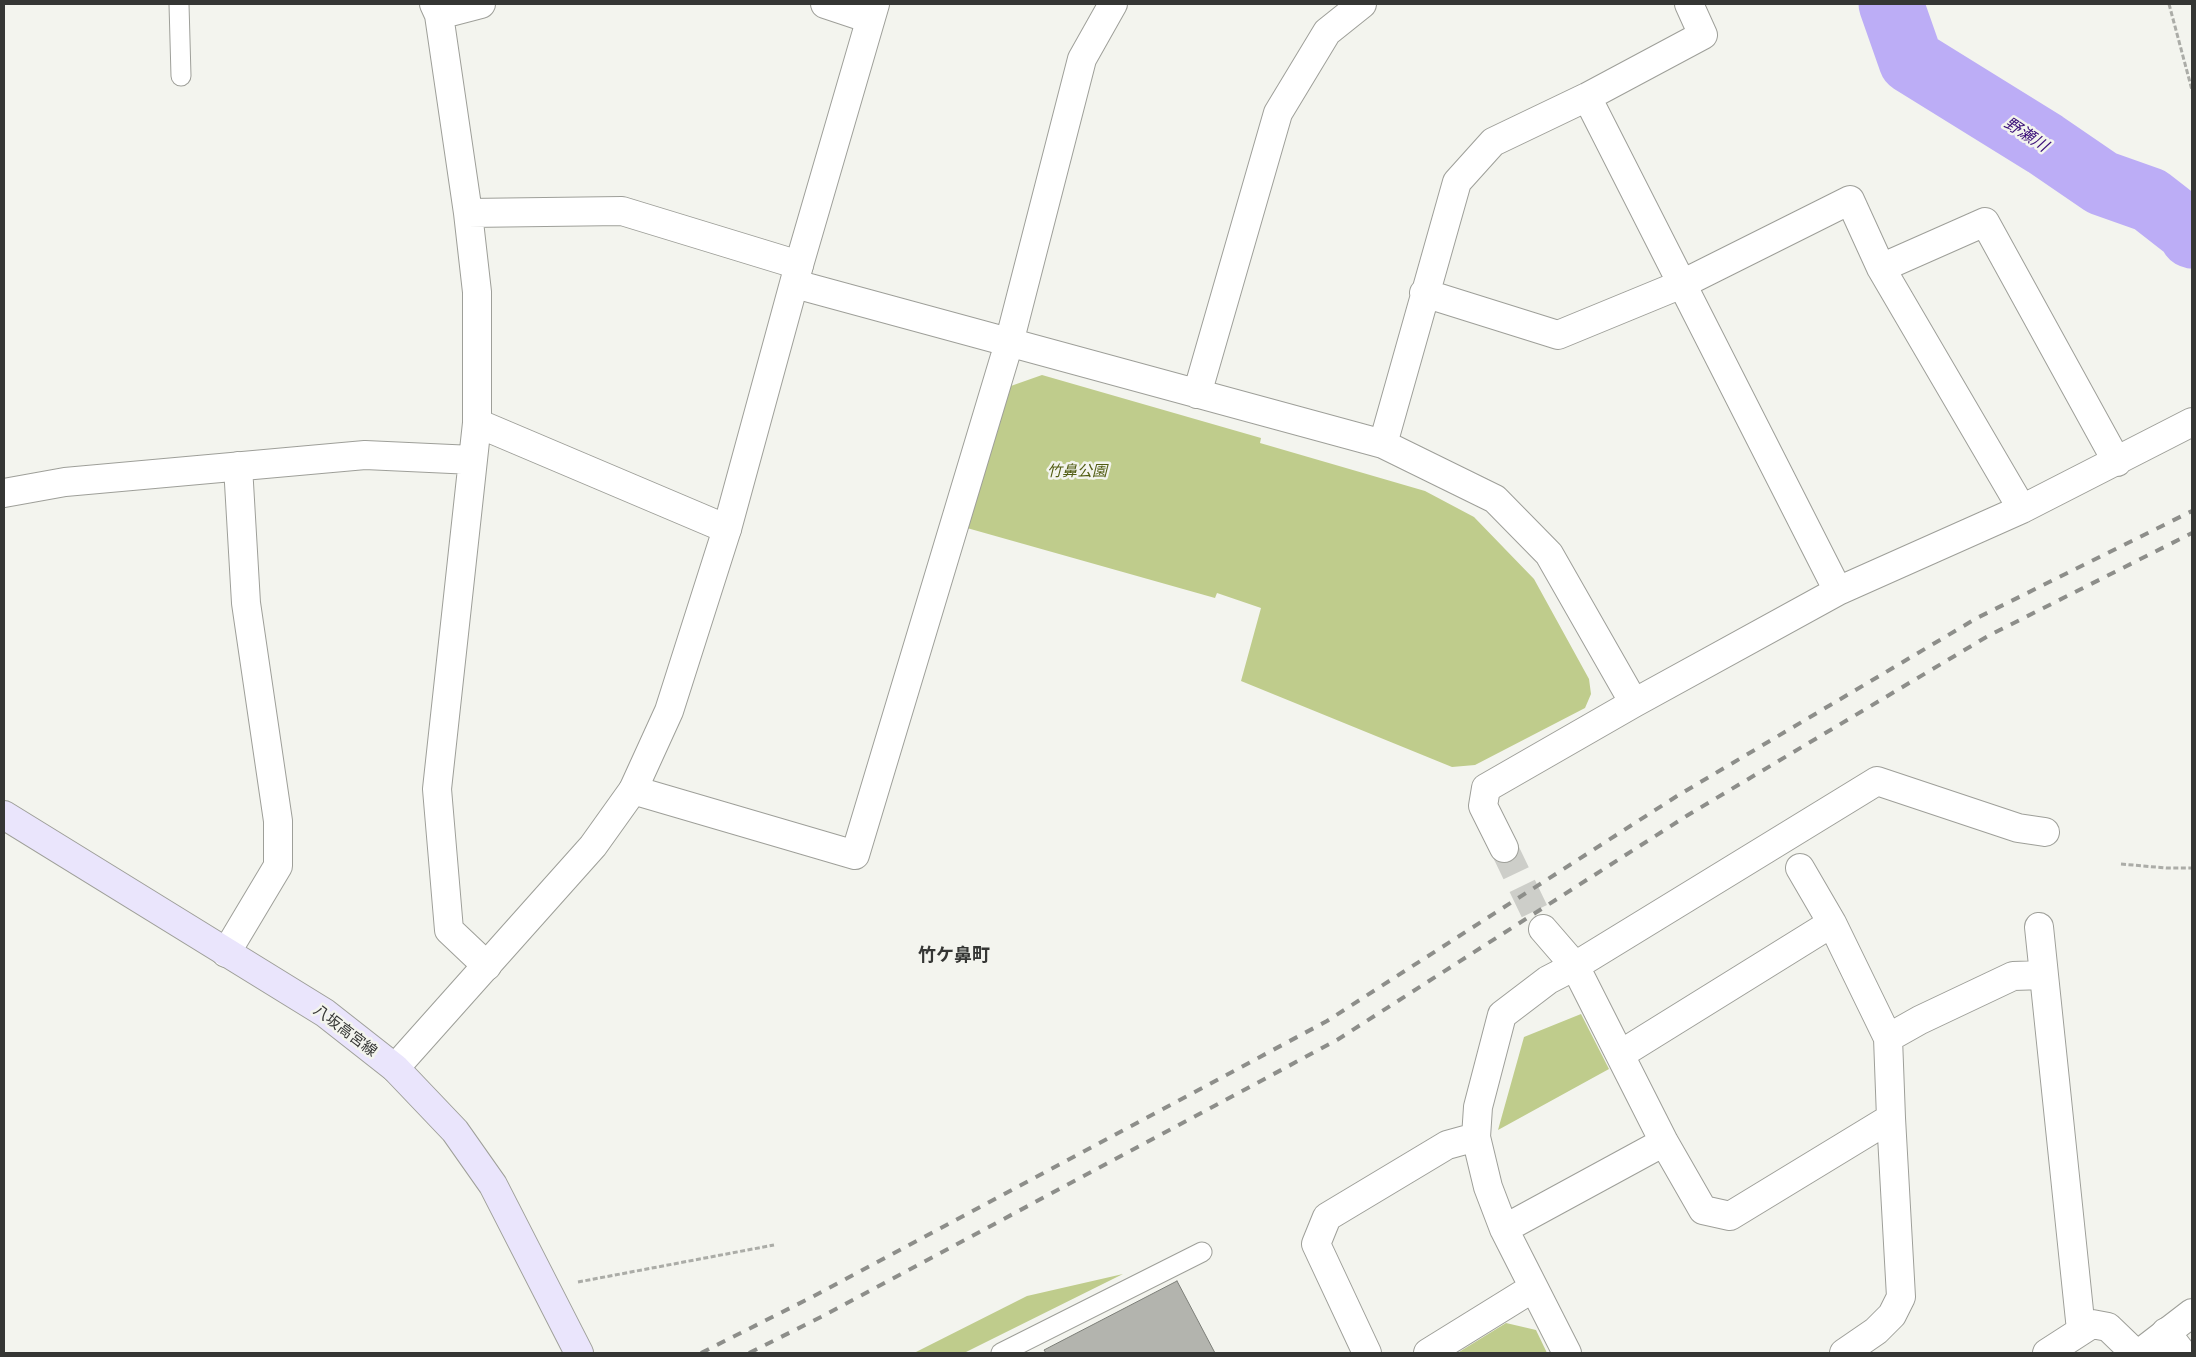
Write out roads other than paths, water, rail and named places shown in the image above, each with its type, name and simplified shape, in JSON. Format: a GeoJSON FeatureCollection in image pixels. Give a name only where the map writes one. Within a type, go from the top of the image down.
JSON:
{"type":"FeatureCollection","features":[{"type":"Feature","properties":{"kind":"main road","name":"八坂高宮線"},"geometry":{"type":"LineString","coordinates":[[4,815],[226,954],[325,1013],[395,1068],[455,1131],[493,1185],[579,1353]]}},
{"type":"Feature","properties":{"kind":"street"},"geometry":{"type":"LineString","coordinates":[[481,4],[436,9],[468,213],[477,292],[477,423],[437,789],[450,930],[488,966]]}},
{"type":"Feature","properties":{"kind":"street"},"geometry":{"type":"LineString","coordinates":[[395,1068],[488,966],[593,846],[633,790],[669,711],[727,530],[797,274],[873,12],[825,4]]}},
{"type":"Feature","properties":{"kind":"street"},"geometry":{"type":"LineString","coordinates":[[633,790],[856,855],[1009,343],[1082,59],[1113,4]]}},
{"type":"Feature","properties":{"kind":"street"},"geometry":{"type":"LineString","coordinates":[[1196,394],[1278,113],[1327,32],[1362,4]]}},
{"type":"Feature","properties":{"kind":"street"},"geometry":{"type":"LineString","coordinates":[[1383,444],[1424,293],[1457,182],[1493,142],[1588,97],[1703,35],[1689,4]]}},
{"type":"Feature","properties":{"kind":"street"},"geometry":{"type":"LineString","coordinates":[[1588,97],[1838,591]]}},
{"type":"Feature","properties":{"kind":"street"},"geometry":{"type":"LineString","coordinates":[[1424,293],[1558,336],[1682,284],[1850,200],[1882,268],[2022,509]]}},
{"type":"Feature","properties":{"kind":"street"},"geometry":{"type":"LineString","coordinates":[[468,213],[622,212],[797,274],[1009,343],[1383,444],[1495,499],[1535,540],[1548,554],[1634,703]]}},
{"type":"Feature","properties":{"kind":"street"},"geometry":{"type":"LineString","coordinates":[[1882,268],[1986,222],[2117,462]]}},
{"type":"Feature","properties":{"kind":"street"},"geometry":{"type":"LineString","coordinates":[[1504,848],[1483,806],[1486,788],[1634,703],[1838,591],[2022,509],[2192,422]]}},
{"type":"Feature","properties":{"kind":"street"},"geometry":{"type":"LineString","coordinates":[[477,423],[727,530]]}},
{"type":"Feature","properties":{"kind":"street"},"geometry":{"type":"LineString","coordinates":[[4,493],[65,482],[365,454],[473,460]]}},
{"type":"Feature","properties":{"kind":"street"},"geometry":{"type":"LineString","coordinates":[[226,954],[278,866],[278,820],[246,603],[238,466]]}},
{"type":"Feature","properties":{"kind":"street"},"geometry":{"type":"LineString","coordinates":[[1566,1353],[1504,1229],[1488,1187],[1476,1137],[1478,1107],[1502,1015],[1548,980],[1576,966],[1877,781],[2018,828],[2045,832]]}},
{"type":"Feature","properties":{"kind":"street"},"geometry":{"type":"LineString","coordinates":[[1800,868],[1832,923],[1888,1038],[1900,1297],[1892,1315],[1876,1331],[1844,1353]]}},
{"type":"Feature","properties":{"kind":"street"},"geometry":{"type":"LineString","coordinates":[[1621,1054],[1832,923]]}},
{"type":"Feature","properties":{"kind":"street"},"geometry":{"type":"LineString","coordinates":[[2039,927],[2081,1330]]}},
{"type":"Feature","properties":{"kind":"street"},"geometry":{"type":"LineString","coordinates":[[1543,929],[1576,966],[1664,1142],[1703,1210],[1730,1216],[1891,1118]]}},
{"type":"Feature","properties":{"kind":"street"},"geometry":{"type":"LineString","coordinates":[[1888,1038],[1920,1020],[2013,976],[2044,974]]}},
{"type":"Feature","properties":{"kind":"street"},"geometry":{"type":"LineString","coordinates":[[1367,1353],[1316,1244],[1327,1217],[1447,1145],[1476,1137]]}},
{"type":"Feature","properties":{"kind":"street"},"geometry":{"type":"LineString","coordinates":[[1504,1229],[1664,1142]]}},
{"type":"Feature","properties":{"kind":"street"},"geometry":{"type":"LineString","coordinates":[[1428,1353],[1534,1288]]}},
{"type":"Feature","properties":{"kind":"street"},"geometry":{"type":"LineString","coordinates":[[2140,1353],[2174,1342],[2192,1313]]}},
{"type":"Feature","properties":{"kind":"street"},"geometry":{"type":"LineString","coordinates":[[2047,1353],[2092,1324],[2108,1327],[2135,1353]]}},
{"type":"Feature","properties":{"kind":"lane"},"geometry":{"type":"LineString","coordinates":[[179,4],[181,76]]}},
{"type":"Feature","properties":{"kind":"lane"},"geometry":{"type":"LineString","coordinates":[[1001,1353],[1202,1252]]}},
{"type":"Feature","properties":{"kind":"waterway","name":"野瀬川"},"geometry":{"type":"LineString","coordinates":[[1891,4],[1911,61],[2045,144],[2102,183],[2150,200],[2191,232],[2192,236]]}},
{"type":"Feature","properties":{"kind":"tunnel"},"geometry":{"type":"LineString","coordinates":[[1504,848],[1543,929]]}},
{"type":"Feature","properties":{"kind":"railway"},"geometry":{"type":"LineString","coordinates":[[701,1353],[812,1297],[1327,1021],[1677,796],[1977,618],[2192,511]]}},
{"type":"Feature","properties":{"kind":"railway"},"geometry":{"type":"LineString","coordinates":[[749,1353],[823,1316],[1337,1040],[1688,815],[1988,636],[2192,533]]}},
{"type":"Feature","properties":{"kind":"district","name":"竹ケ鼻町"},"geometry":{"type":"Point","coordinates":[954,956]}},
{"type":"Feature","properties":{"kind":"park label","name":"竹鼻公園"},"geometry":{"type":"Point","coordinates":[1077,472]}}]}
